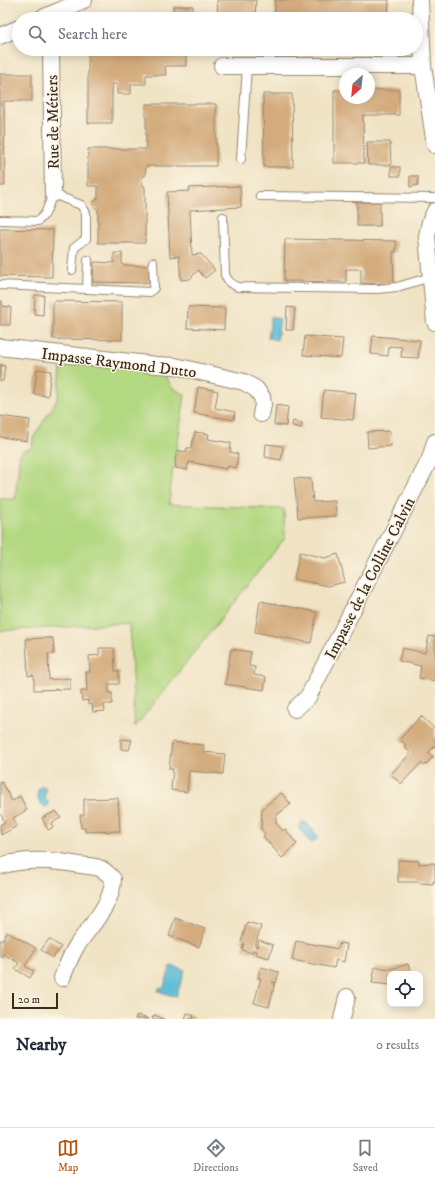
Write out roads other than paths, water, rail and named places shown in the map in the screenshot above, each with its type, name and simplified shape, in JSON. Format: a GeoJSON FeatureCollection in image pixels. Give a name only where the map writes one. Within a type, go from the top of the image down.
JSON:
{"type":"FeatureCollection","features":[{"type":"Feature","properties":{"kind":"street"},"geometry":{"type":"LineString","coordinates":[[59,12],[84,0]]}},
{"type":"Feature","properties":{"kind":"street"},"geometry":{"type":"LineString","coordinates":[[420,0],[421,12]]}},
{"type":"Feature","properties":{"kind":"street"},"geometry":{"type":"LineString","coordinates":[[0,36],[12,31]]}},
{"type":"Feature","properties":{"kind":"street","name":"Rue de Métiers"},"geometry":{"type":"LineString","coordinates":[[51,56],[53,194]]}},
{"type":"Feature","properties":{"kind":"street"},"geometry":{"type":"LineString","coordinates":[[423,56],[435,145]]}},
{"type":"Feature","properties":{"kind":"street"},"geometry":{"type":"LineString","coordinates":[[222,66],[423,66]]}},
{"type":"Feature","properties":{"kind":"street"},"geometry":{"type":"LineString","coordinates":[[435,211],[430,222],[427,236],[435,322]]}},
{"type":"Feature","properties":{"kind":"street","name":"Impasse Raymond Dutto"},"geometry":{"type":"LineString","coordinates":[[0,347],[175,366],[244,382],[256,389],[262,397],[263,405],[261,414]]}},
{"type":"Feature","properties":{"kind":"street","name":"Impasse de la Colline Calvin"},"geometry":{"type":"LineString","coordinates":[[295,709],[308,697],[430,459],[435,442]]}},
{"type":"Feature","properties":{"kind":"street"},"geometry":{"type":"LineString","coordinates":[[0,866],[13,862],[37,860],[66,862],[99,868],[113,879],[113,888],[108,901],[76,947],[62,978]]}},
{"type":"Feature","properties":{"kind":"street"},"geometry":{"type":"LineString","coordinates":[[342,1019],[347,997]]}},
{"type":"Feature","properties":{"kind":"lane"},"geometry":{"type":"LineString","coordinates":[[241,159],[247,66]]}},
{"type":"Feature","properties":{"kind":"lane"},"geometry":{"type":"LineString","coordinates":[[0,220],[38,221],[45,214],[53,194],[81,205],[86,213],[86,239],[74,248],[72,270]]}},
{"type":"Feature","properties":{"kind":"lane"},"geometry":{"type":"LineString","coordinates":[[260,196],[435,198]]}},
{"type":"Feature","properties":{"kind":"lane"},"geometry":{"type":"LineString","coordinates":[[223,217],[225,275],[230,283],[238,287],[377,289],[397,287],[431,277]]}},
{"type":"Feature","properties":{"kind":"lane"},"geometry":{"type":"LineString","coordinates":[[86,289],[88,260]]}},
{"type":"Feature","properties":{"kind":"lane"},"geometry":{"type":"LineString","coordinates":[[0,285],[150,292],[154,288],[153,262]]}},
{"type":"Feature","properties":{"kind":"water"},"geometry":{"type":"Polygon","coordinates":[[[271,317],[280,319],[277,340],[268,338],[271,317]]]}},
{"type":"Feature","properties":{"kind":"water"},"geometry":{"type":"Polygon","coordinates":[[[42,786],[46,789],[45,796],[48,802],[48,806],[45,807],[39,801],[38,797],[38,789],[42,786]]]}},
{"type":"Feature","properties":{"kind":"water"},"geometry":{"type":"Polygon","coordinates":[[[306,822],[317,835],[318,838],[313,843],[310,842],[299,829],[299,825],[306,822]]]}},
{"type":"Feature","properties":{"kind":"water"},"geometry":{"type":"Polygon","coordinates":[[[171,966],[185,970],[176,997],[158,991],[159,988],[163,989],[171,966]]]}}]}
